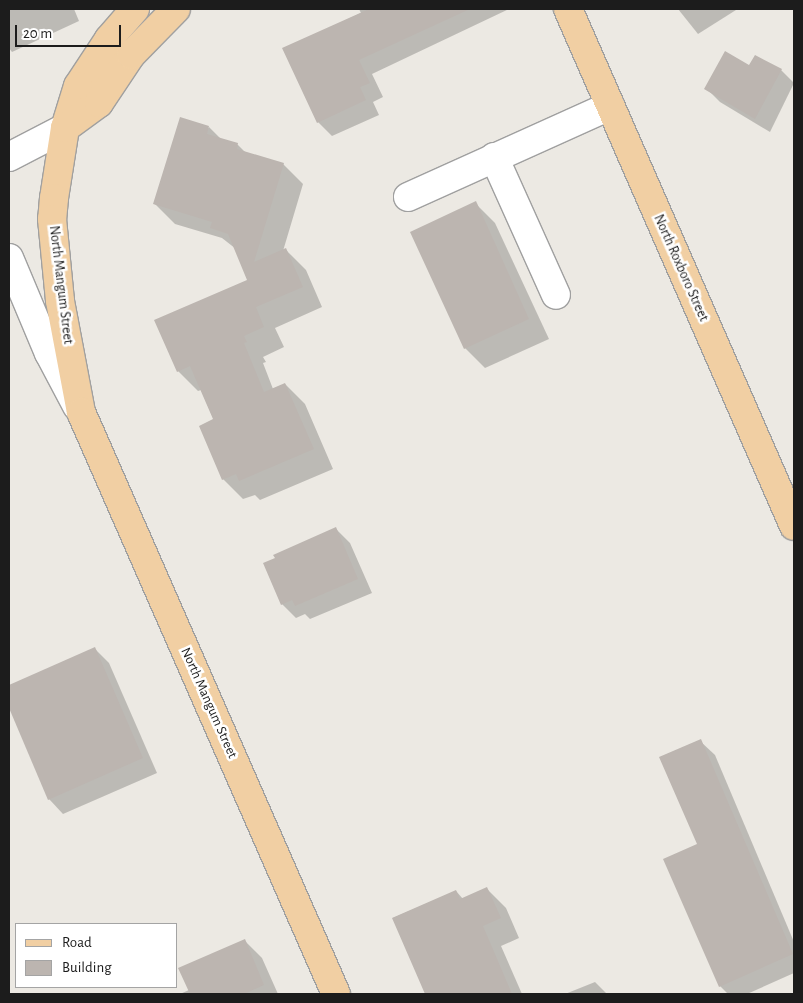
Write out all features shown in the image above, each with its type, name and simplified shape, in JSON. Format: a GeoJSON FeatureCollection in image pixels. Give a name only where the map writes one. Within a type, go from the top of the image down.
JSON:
{"type":"FeatureCollection","features":[{"type":"Feature","properties":{"kind":"main road","name":"North Mangum Street"},"geometry":{"type":"LineString","coordinates":[[135,9],[109,39],[78,86],[65,128],[52,218],[54,252],[81,412],[336,994]]}},
{"type":"Feature","properties":{"kind":"main road"},"geometry":{"type":"LineString","coordinates":[[65,128],[99,103],[131,55],[176,9]]}},
{"type":"Feature","properties":{"kind":"main road","name":"North Roxboro Street"},"geometry":{"type":"LineString","coordinates":[[568,9],[794,526]]}},
{"type":"Feature","properties":{"kind":"street"},"geometry":{"type":"LineString","coordinates":[[408,197],[610,106]]}},
{"type":"Feature","properties":{"kind":"street"},"geometry":{"type":"LineString","coordinates":[[9,158],[65,128]]}},
{"type":"Feature","properties":{"kind":"street"},"geometry":{"type":"LineString","coordinates":[[494,157],[556,295]]}},
{"type":"Feature","properties":{"kind":"street","name":"North Mangum Street"},"geometry":{"type":"LineString","coordinates":[[9,258],[49,353],[81,412]]}},
{"type":"Feature","properties":{"kind":"building"},"geometry":{"type":"Polygon","coordinates":[[[369,9],[470,9],[359,60],[370,83],[360,87],[366,100],[317,123],[282,48],[369,9]]]}},
{"type":"Feature","properties":{"kind":"building"},"geometry":{"type":"Polygon","coordinates":[[[725,51],[749,65],[755,55],[782,69],[755,119],[704,89],[725,51]]]}},
{"type":"Feature","properties":{"kind":"building"},"geometry":{"type":"Polygon","coordinates":[[[180,117],[209,126],[207,134],[238,143],[237,149],[284,163],[254,262],[286,248],[303,287],[256,307],[264,327],[244,336],[247,342],[244,343],[264,392],[285,383],[314,449],[239,481],[236,474],[222,480],[199,426],[213,419],[190,366],[177,372],[154,320],[247,280],[228,234],[210,228],[212,222],[153,204],[180,117]]]}},
{"type":"Feature","properties":{"kind":"building"},"geometry":{"type":"Polygon","coordinates":[[[476,201],[529,319],[464,349],[410,232],[476,201]]]}},
{"type":"Feature","properties":{"kind":"building"},"geometry":{"type":"Polygon","coordinates":[[[336,527],[358,579],[295,606],[292,600],[281,605],[263,563],[275,558],[273,555],[336,527]]]}},
{"type":"Feature","properties":{"kind":"building"},"geometry":{"type":"Polygon","coordinates":[[[95,647],[143,758],[48,800],[9,708],[9,685],[95,647]]]}},
{"type":"Feature","properties":{"kind":"building"},"geometry":{"type":"Polygon","coordinates":[[[701,739],[793,954],[719,987],[663,859],[697,844],[659,757],[701,739]]]}},
{"type":"Feature","properties":{"kind":"building"},"geometry":{"type":"Polygon","coordinates":[[[487,887],[501,918],[483,926],[512,994],[425,994],[392,918],[456,890],[460,899],[487,887]]]}},
{"type":"Feature","properties":{"kind":"building"},"geometry":{"type":"Polygon","coordinates":[[[245,939],[264,985],[244,994],[190,994],[178,968],[245,939]]]}}]}
